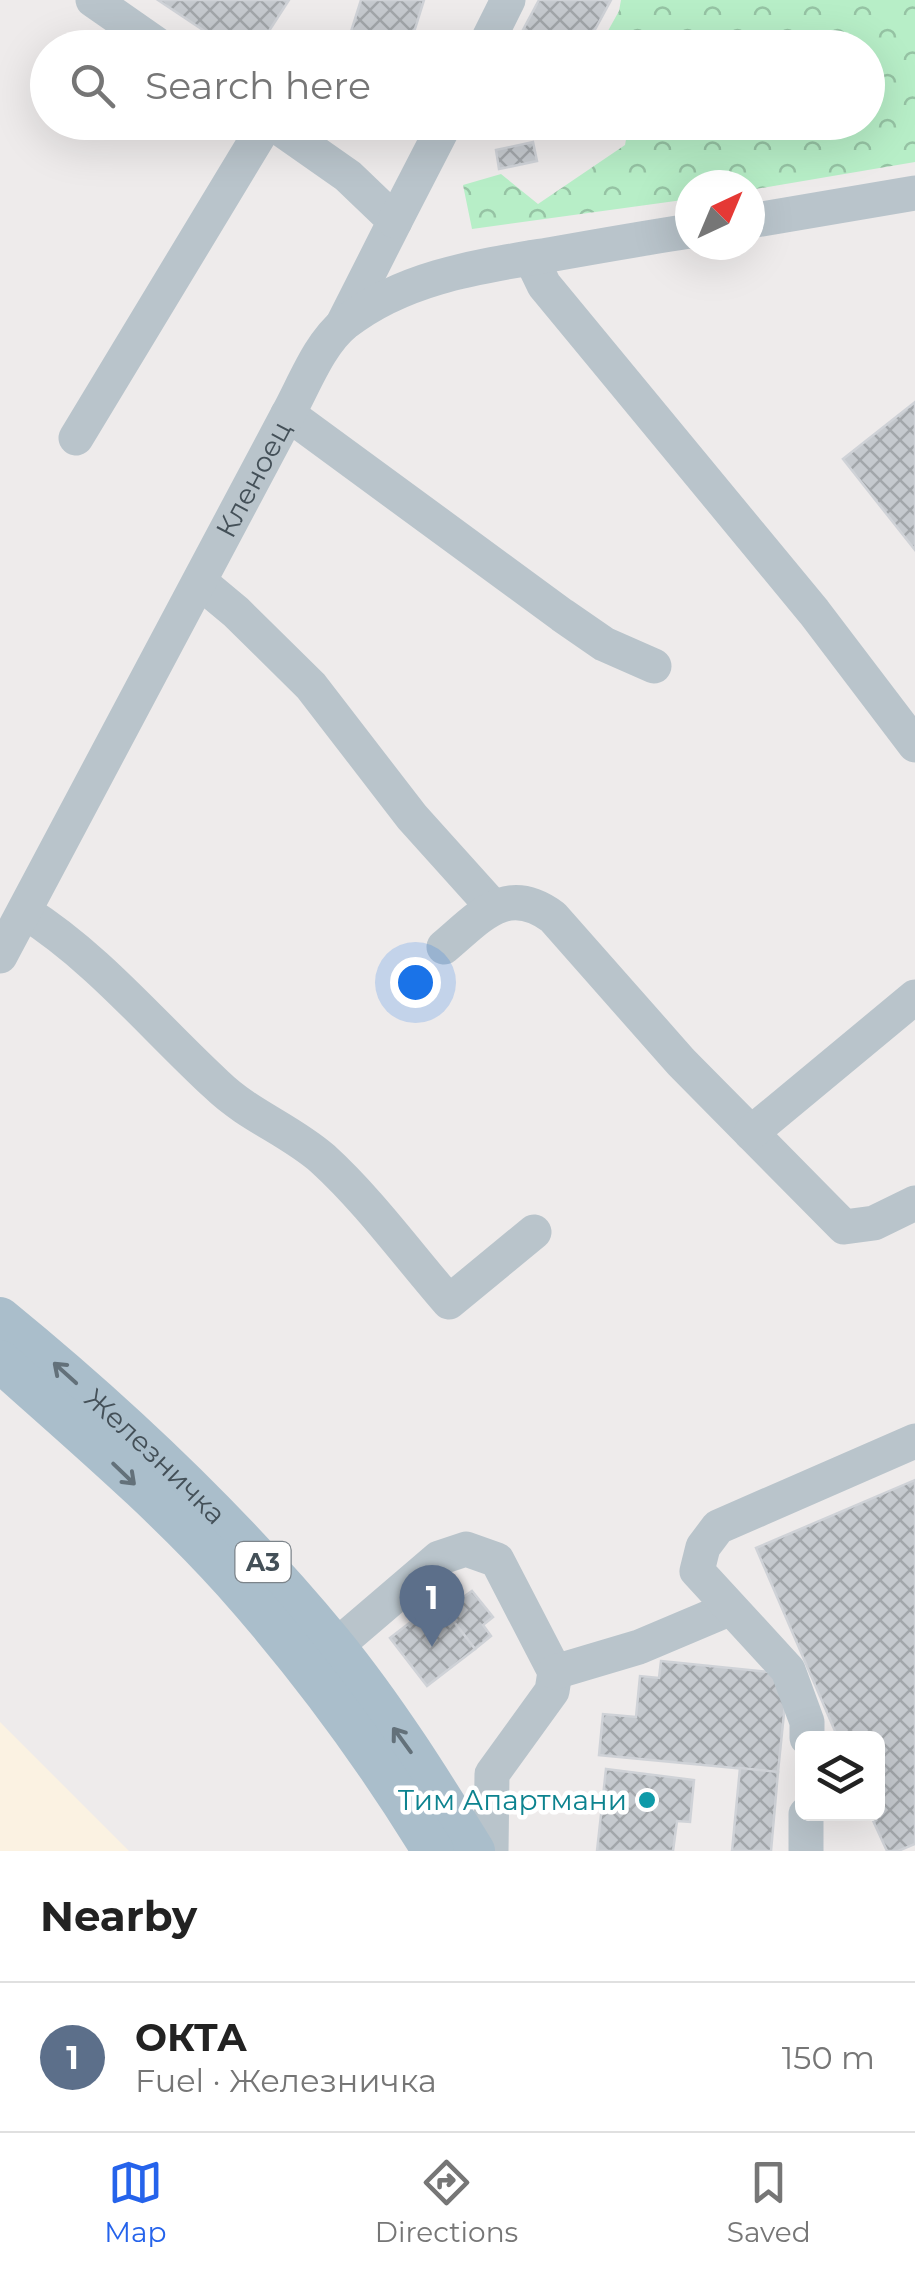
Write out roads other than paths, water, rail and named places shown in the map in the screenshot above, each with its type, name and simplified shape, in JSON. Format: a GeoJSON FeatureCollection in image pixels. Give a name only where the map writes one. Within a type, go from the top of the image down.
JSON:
{"type":"FeatureCollection","features":[{"type":"Feature","properties":{"kind":"main road","name":"Железничка"},"geometry":{"type":"LineString","coordinates":[[0,1318],[171,1467],[265,1564],[335,1647],[424,1772],[474,1851]]}},
{"type":"Feature","properties":{"kind":"main road","name":"Железничка"},"geometry":{"type":"LineString","coordinates":[[0,1361],[114,1464],[232,1580],[322,1688],[433,1851]]}},
{"type":"Feature","properties":{"kind":"street"},"geometry":{"type":"LineString","coordinates":[[93,0],[136,30]]}},
{"type":"Feature","properties":{"kind":"street"},"geometry":{"type":"LineString","coordinates":[[493,30],[508,0]]}},
{"type":"Feature","properties":{"kind":"street"},"geometry":{"type":"LineString","coordinates":[[76,438],[258,140]]}},
{"type":"Feature","properties":{"kind":"street"},"geometry":{"type":"LineString","coordinates":[[295,140],[348,176],[396,221]]}},
{"type":"Feature","properties":{"kind":"street"},"geometry":{"type":"LineString","coordinates":[[343,325],[437,140]]}},
{"type":"Feature","properties":{"kind":"street"},"geometry":{"type":"LineString","coordinates":[[765,217],[915,192]]}},
{"type":"Feature","properties":{"kind":"street","name":"Кленоец"},"geometry":{"type":"LineString","coordinates":[[0,956],[288,414],[343,325],[385,298],[429,279],[469,268],[675,234]]}},
{"type":"Feature","properties":{"kind":"street"},"geometry":{"type":"LineString","coordinates":[[530,258],[544,286],[814,612],[915,745]]}},
{"type":"Feature","properties":{"kind":"street"},"geometry":{"type":"LineString","coordinates":[[288,414],[604,644],[654,666]]}},
{"type":"Feature","properties":{"kind":"street"},"geometry":{"type":"LineString","coordinates":[[200,582],[310,686],[412,817],[493,906]]}},
{"type":"Feature","properties":{"kind":"street"},"geometry":{"type":"LineString","coordinates":[[444,948],[493,906],[524,902],[553,917],[681,1062],[844,1227],[874,1223],[915,1203]]}},
{"type":"Feature","properties":{"kind":"street"},"geometry":{"type":"LineString","coordinates":[[25,912],[56,932],[95,966],[247,1112],[286,1132],[322,1158],[449,1302],[534,1232]]}},
{"type":"Feature","properties":{"kind":"street"},"geometry":{"type":"LineString","coordinates":[[751,1133],[915,997]]}},
{"type":"Feature","properties":{"kind":"street"},"geometry":{"type":"LineString","coordinates":[[806,1731],[788,1670],[697,1571],[703,1546],[718,1527],[915,1441]]}},
{"type":"Feature","properties":{"kind":"street"},"geometry":{"type":"LineString","coordinates":[[335,1647],[439,1558],[466,1549],[497,1560],[555,1672],[552,1691],[492,1774],[491,1851]]}},
{"type":"Feature","properties":{"kind":"street"},"geometry":{"type":"LineString","coordinates":[[555,1672],[639,1647],[729,1609]]}},
{"type":"Feature","properties":{"kind":"street"},"geometry":{"type":"LineString","coordinates":[[806,1821],[806,1851]]}},
{"type":"Feature","properties":{"kind":"place","name":"ОКТА"},"geometry":{"type":"Point","coordinates":[432,1647]}},
{"type":"Feature","properties":{"kind":"place","name":"Тим Апартмани"},"geometry":{"type":"Point","coordinates":[647,1800]}}]}
